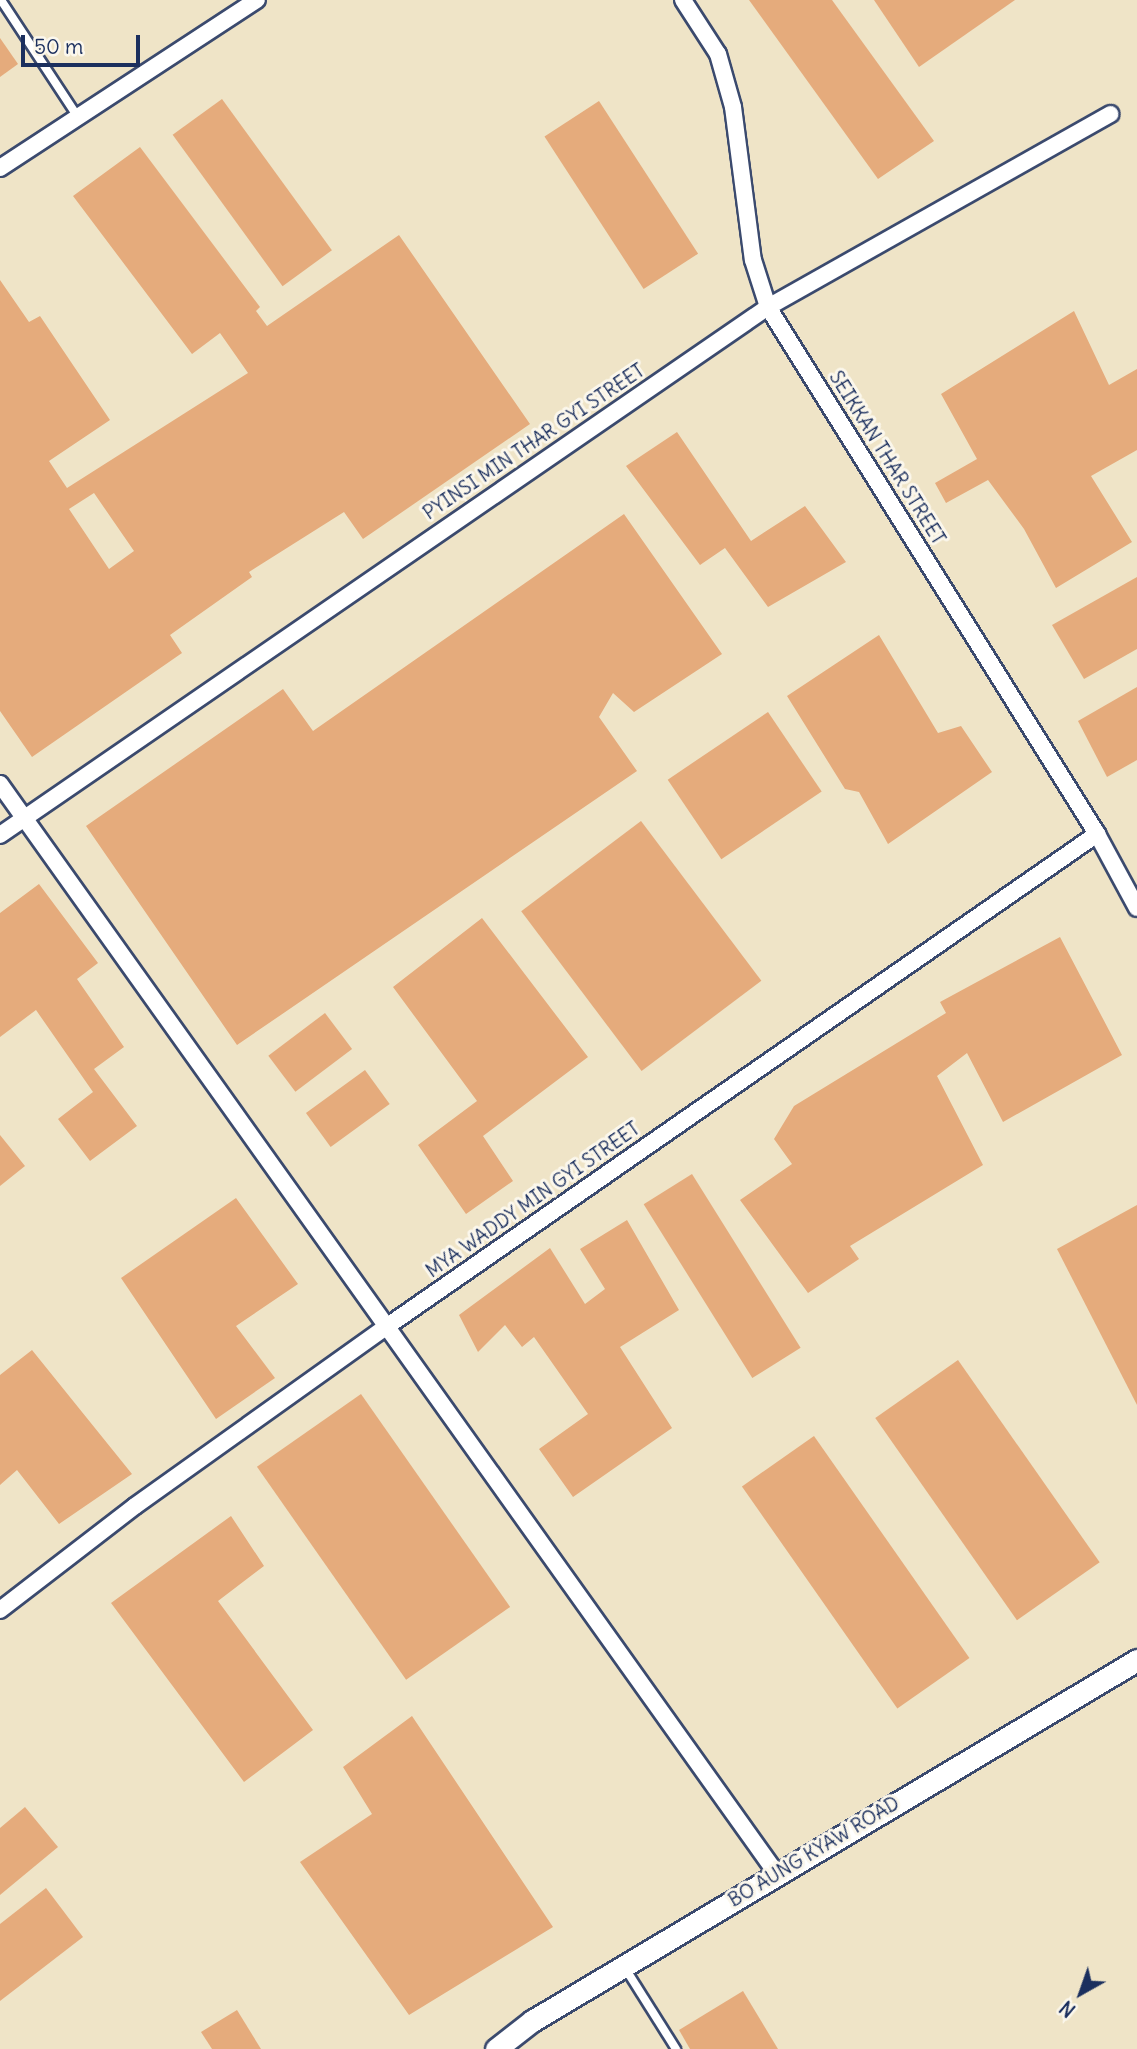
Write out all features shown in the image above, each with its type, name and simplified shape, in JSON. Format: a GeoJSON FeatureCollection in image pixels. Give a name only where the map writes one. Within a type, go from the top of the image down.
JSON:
{"type":"FeatureCollection","features":[{"type":"Feature","properties":{"kind":"street"},"geometry":{"type":"LineString","coordinates":[[0,168],[257,0]]}},
{"type":"Feature","properties":{"kind":"street","name":"SEIKKAN THAR STREET"},"geometry":{"type":"LineString","coordinates":[[683,0],[718,54],[733,107],[753,260],[768,307],[1097,834],[1137,908]]}},
{"type":"Feature","properties":{"kind":"street","name":"PYINSI MIN THAR GYI STREET"},"geometry":{"type":"LineString","coordinates":[[0,835],[768,307],[1110,114]]}},
{"type":"Feature","properties":{"kind":"street"},"geometry":{"type":"LineString","coordinates":[[0,784],[389,1325],[776,1874]]}},
{"type":"Feature","properties":{"kind":"street","name":"MYA WADDY MIN GYI STREET"},"geometry":{"type":"LineString","coordinates":[[0,1610],[135,1506],[389,1325],[1097,834]]}},
{"type":"Feature","properties":{"kind":"street","name":"BO AUNG KYAW ROAD"},"geometry":{"type":"LineString","coordinates":[[496,2049],[533,2021],[1137,1660]]}},
{"type":"Feature","properties":{"kind":"lane"},"geometry":{"type":"LineString","coordinates":[[1,0],[78,117]]}},
{"type":"Feature","properties":{"kind":"lane"},"geometry":{"type":"LineString","coordinates":[[624,1966],[676,2049]]}},
{"type":"Feature","properties":{"kind":"building"},"geometry":{"type":"Polygon","coordinates":[[[749,0],[832,0],[934,141],[878,179],[749,0]]]}},
{"type":"Feature","properties":{"kind":"building"},"geometry":{"type":"Polygon","coordinates":[[[874,0],[1015,0],[919,67],[874,0]]]}},
{"type":"Feature","properties":{"kind":"building"},"geometry":{"type":"Polygon","coordinates":[[[0,38],[18,64],[0,77],[0,38]]]}},
{"type":"Feature","properties":{"kind":"building"},"geometry":{"type":"Polygon","coordinates":[[[222,99],[332,250],[283,286],[173,135],[222,99]]]}},
{"type":"Feature","properties":{"kind":"building"},"geometry":{"type":"Polygon","coordinates":[[[599,101],[698,254],[644,289],[544,136],[599,101]]]}},
{"type":"Feature","properties":{"kind":"building"},"geometry":{"type":"Polygon","coordinates":[[[140,147],[260,307],[256,311],[267,326],[399,235],[530,424],[363,539],[344,512],[249,572],[252,577],[170,635],[182,653],[32,757],[0,711],[0,280],[29,322],[40,316],[110,420],[49,461],[67,488],[248,373],[220,333],[192,354],[73,196],[140,147]],[[94,493],[69,509],[109,569],[134,551],[94,493]]]}},
{"type":"Feature","properties":{"kind":"building"},"geometry":{"type":"Polygon","coordinates":[[[1074,311],[1109,385],[1137,369],[1137,450],[1091,476],[1132,542],[1056,588],[1024,529],[988,480],[946,503],[935,483],[977,459],[941,394],[1074,311]]]}},
{"type":"Feature","properties":{"kind":"building"},"geometry":{"type":"Polygon","coordinates":[[[677,432],[751,541],[805,506],[846,562],[768,607],[725,548],[700,565],[626,466],[677,432]]]}},
{"type":"Feature","properties":{"kind":"building"},"geometry":{"type":"Polygon","coordinates":[[[624,514],[722,654],[634,712],[613,693],[599,717],[637,771],[237,1045],[86,826],[283,689],[313,731],[624,514]]]}},
{"type":"Feature","properties":{"kind":"building"},"geometry":{"type":"Polygon","coordinates":[[[1137,577],[1137,649],[1084,679],[1052,625],[1137,577]]]}},
{"type":"Feature","properties":{"kind":"building"},"geometry":{"type":"Polygon","coordinates":[[[879,635],[938,733],[961,726],[992,772],[888,844],[859,792],[845,789],[787,696],[879,635]]]}},
{"type":"Feature","properties":{"kind":"building"},"geometry":{"type":"Polygon","coordinates":[[[1137,687],[1137,760],[1107,777],[1078,721],[1137,687]]]}},
{"type":"Feature","properties":{"kind":"building"},"geometry":{"type":"Polygon","coordinates":[[[768,712],[822,792],[721,859],[668,780],[768,712]]]}},
{"type":"Feature","properties":{"kind":"building"},"geometry":{"type":"Polygon","coordinates":[[[641,821],[761,981],[642,1071],[521,911],[641,821]]]}},
{"type":"Feature","properties":{"kind":"building"},"geometry":{"type":"Polygon","coordinates":[[[39,884],[98,963],[77,979],[124,1047],[94,1069],[137,1126],[90,1161],[58,1119],[93,1092],[36,1010],[0,1037],[0,913],[39,884]]]}},
{"type":"Feature","properties":{"kind":"building"},"geometry":{"type":"Polygon","coordinates":[[[482,918],[588,1057],[483,1136],[513,1181],[466,1214],[418,1145],[477,1101],[393,987],[482,918]]]}},
{"type":"Feature","properties":{"kind":"building"},"geometry":{"type":"Polygon","coordinates":[[[1060,937],[1122,1055],[1003,1122],[967,1053],[937,1076],[983,1165],[850,1246],[859,1259],[808,1293],[740,1200],[792,1164],[774,1139],[794,1106],[946,1013],[940,1002],[1060,937]]]}},
{"type":"Feature","properties":{"kind":"building"},"geometry":{"type":"Polygon","coordinates":[[[325,1013],[352,1049],[295,1092],[268,1056],[325,1013]]]}},
{"type":"Feature","properties":{"kind":"building"},"geometry":{"type":"Polygon","coordinates":[[[365,1070],[390,1104],[331,1147],[306,1113],[365,1070]]]}},
{"type":"Feature","properties":{"kind":"building"},"geometry":{"type":"Polygon","coordinates":[[[0,1135],[25,1166],[0,1186],[0,1135]]]}},
{"type":"Feature","properties":{"kind":"building"},"geometry":{"type":"Polygon","coordinates":[[[692,1174],[801,1348],[752,1378],[644,1204],[692,1174]]]}},
{"type":"Feature","properties":{"kind":"building"},"geometry":{"type":"Polygon","coordinates":[[[236,1198],[298,1284],[236,1326],[275,1378],[216,1419],[121,1278],[236,1198]]]}},
{"type":"Feature","properties":{"kind":"building"},"geometry":{"type":"Polygon","coordinates":[[[1137,1205],[1137,1405],[1057,1249],[1137,1205]]]}},
{"type":"Feature","properties":{"kind":"building"},"geometry":{"type":"Polygon","coordinates":[[[627,1220],[679,1310],[620,1347],[672,1428],[573,1497],[539,1449],[588,1414],[534,1337],[522,1347],[505,1325],[478,1352],[459,1315],[550,1248],[585,1304],[605,1289],[580,1249],[627,1220]]]}},
{"type":"Feature","properties":{"kind":"building"},"geometry":{"type":"Polygon","coordinates":[[[32,1350],[132,1474],[59,1524],[17,1470],[0,1485],[0,1375],[32,1350]]]}},
{"type":"Feature","properties":{"kind":"building"},"geometry":{"type":"Polygon","coordinates":[[[958,1360],[1100,1562],[1017,1620],[875,1418],[958,1360]]]}},
{"type":"Feature","properties":{"kind":"building"},"geometry":{"type":"Polygon","coordinates":[[[361,1394],[510,1607],[406,1680],[257,1467],[361,1394]]]}},
{"type":"Feature","properties":{"kind":"building"},"geometry":{"type":"Polygon","coordinates":[[[814,1436],[969,1658],[897,1708],[742,1486],[814,1436]]]}},
{"type":"Feature","properties":{"kind":"building"},"geometry":{"type":"Polygon","coordinates":[[[231,1516],[264,1566],[218,1601],[313,1730],[244,1782],[111,1603],[231,1516]]]}},
{"type":"Feature","properties":{"kind":"building"},"geometry":{"type":"Polygon","coordinates":[[[412,1716],[553,1927],[409,2015],[300,1862],[372,1814],[343,1767],[412,1716]]]}},
{"type":"Feature","properties":{"kind":"building"},"geometry":{"type":"Polygon","coordinates":[[[25,1807],[58,1847],[0,1895],[0,1828],[25,1807]]]}},
{"type":"Feature","properties":{"kind":"building"},"geometry":{"type":"Polygon","coordinates":[[[46,1888],[83,1937],[0,2001],[0,1924],[46,1888]]]}},
{"type":"Feature","properties":{"kind":"building"},"geometry":{"type":"Polygon","coordinates":[[[743,1991],[778,2049],[690,2049],[679,2030],[743,1991]]]}},
{"type":"Feature","properties":{"kind":"building"},"geometry":{"type":"Polygon","coordinates":[[[237,2010],[261,2049],[212,2049],[201,2032],[237,2010]]]}}]}
